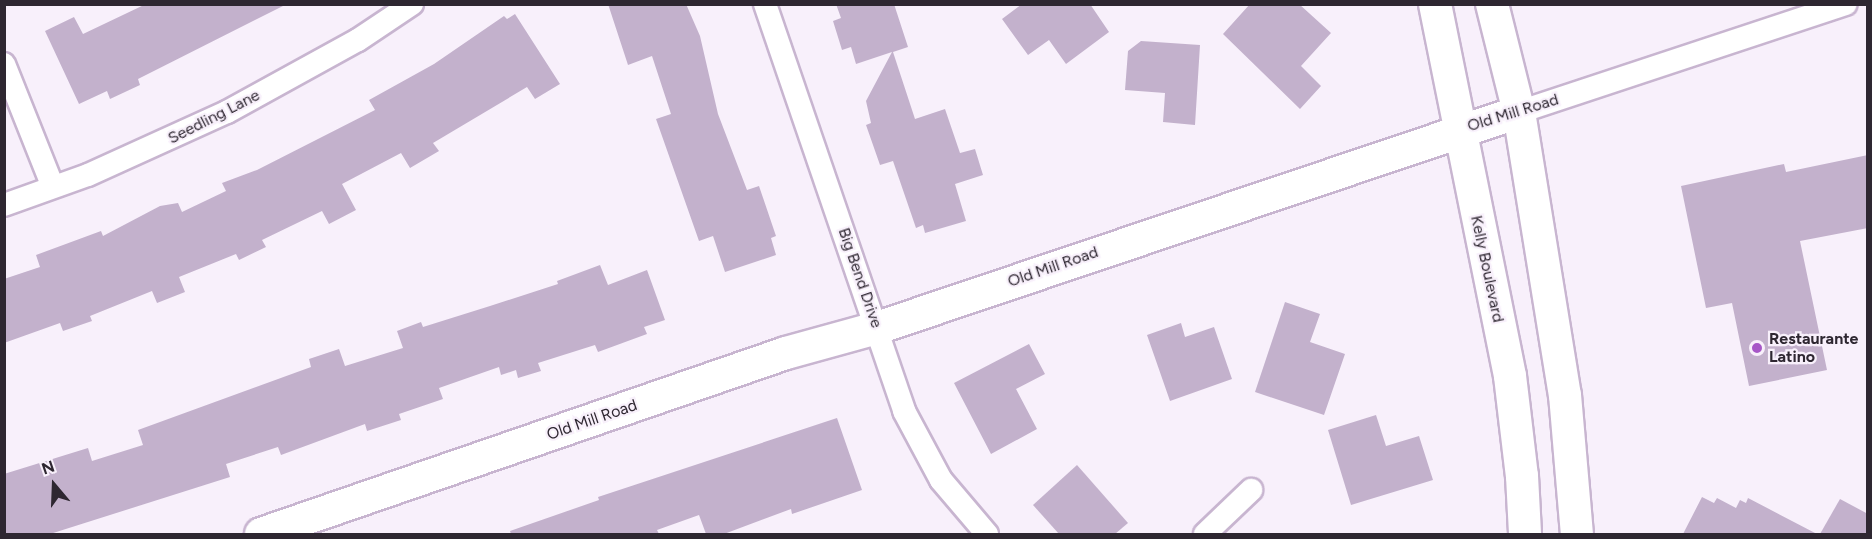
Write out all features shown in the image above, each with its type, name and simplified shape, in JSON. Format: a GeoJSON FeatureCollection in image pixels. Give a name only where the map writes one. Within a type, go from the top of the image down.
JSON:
{"type":"FeatureCollection","features":[{"type":"Feature","properties":{"kind":"street","name":"Seedling Lane"},"geometry":{"type":"LineString","coordinates":[[4,205],[146,150],[227,112],[358,40],[412,4]]}},
{"type":"Feature","properties":{"kind":"street","name":"Big Bend Drive"},"geometry":{"type":"LineString","coordinates":[[765,4],[904,411],[941,480],[987,534]]}},
{"type":"Feature","properties":{"kind":"street","name":"Kelly Boulevard"},"geometry":{"type":"LineString","coordinates":[[1435,4],[1458,129],[1510,376],[1522,476],[1525,534]]}},
{"type":"Feature","properties":{"kind":"street"},"geometry":{"type":"LineString","coordinates":[[1492,4],[1519,112],[1564,394],[1577,534]]}},
{"type":"Feature","properties":{"kind":"street","name":"Old Mill Road"},"geometry":{"type":"LineString","coordinates":[[261,534],[786,353],[877,328],[1458,129],[1519,112],[1846,4]]}},
{"type":"Feature","properties":{"kind":"street"},"geometry":{"type":"LineString","coordinates":[[4,64],[53,187]]}},
{"type":"Feature","properties":{"kind":"street"},"geometry":{"type":"LineString","coordinates":[[1204,534],[1251,490]]}},
{"type":"Feature","properties":{"kind":"building"},"geometry":{"type":"Polygon","coordinates":[[[146,4],[287,4],[138,79],[140,85],[110,99],[107,91],[79,104],[45,31],[74,17],[83,34],[146,4]]]}},
{"type":"Feature","properties":{"kind":"building"},"geometry":{"type":"Polygon","coordinates":[[[608,4],[686,4],[700,36],[718,114],[747,190],[759,186],[776,236],[771,238],[776,255],[725,272],[713,236],[699,241],[656,119],[671,114],[652,56],[628,65],[608,4]]]}},
{"type":"Feature","properties":{"kind":"building"},"geometry":{"type":"Polygon","coordinates":[[[836,4],[894,4],[908,47],[893,52],[915,119],[945,109],[960,153],[975,149],[983,175],[955,184],[966,221],[925,233],[923,225],[916,228],[893,161],[880,165],[866,125],[871,123],[866,101],[892,52],[856,64],[851,47],[842,50],[833,21],[841,18],[836,4]]]}},
{"type":"Feature","properties":{"kind":"building"},"geometry":{"type":"Polygon","coordinates":[[[1022,4],[1090,4],[1109,32],[1066,64],[1049,40],[1028,55],[1002,19],[1022,4]]]}},
{"type":"Feature","properties":{"kind":"building"},"geometry":{"type":"Polygon","coordinates":[[[1250,4],[1299,4],[1331,33],[1301,66],[1321,86],[1300,109],[1223,34],[1250,4]]]}},
{"type":"Feature","properties":{"kind":"building"},"geometry":{"type":"Polygon","coordinates":[[[515,14],[560,84],[535,99],[527,87],[433,143],[439,151],[410,168],[401,153],[342,184],[356,210],[329,224],[322,211],[262,240],[266,247],[239,260],[236,254],[179,277],[185,292],[157,303],[152,291],[90,316],[92,321],[63,331],[60,323],[4,343],[4,279],[40,267],[36,255],[101,231],[103,236],[160,206],[178,203],[182,212],[226,191],[222,183],[257,170],[375,110],[369,100],[434,64],[504,16],[507,19],[515,14]]]}},
{"type":"Feature","properties":{"kind":"building"},"geometry":{"type":"Polygon","coordinates":[[[1141,41],[1200,45],[1195,125],[1163,122],[1165,93],[1125,90],[1128,51],[1141,41]]]}},
{"type":"Feature","properties":{"kind":"building"},"geometry":{"type":"Polygon","coordinates":[[[1868,155],[1868,228],[1800,241],[1827,370],[1749,386],[1732,303],[1706,308],[1681,186],[1784,164],[1786,172],[1868,155]]]}},
{"type":"Feature","properties":{"kind":"building"},"geometry":{"type":"Polygon","coordinates":[[[600,265],[608,285],[647,270],[665,320],[644,327],[647,334],[598,352],[595,345],[538,363],[541,371],[518,378],[516,370],[501,375],[499,367],[439,388],[443,399],[399,414],[401,420],[367,431],[365,424],[281,455],[278,447],[226,464],[230,477],[50,534],[4,534],[4,474],[88,448],[92,461],[143,445],[138,430],[311,367],[309,359],[339,349],[345,366],[403,348],[397,331],[421,322],[423,327],[558,284],[557,281],[600,265]]]}},
{"type":"Feature","properties":{"kind":"building"},"geometry":{"type":"Polygon","coordinates":[[[1285,302],[1320,314],[1310,342],[1345,354],[1324,415],[1255,392],[1285,302]]]}},
{"type":"Feature","properties":{"kind":"building"},"geometry":{"type":"Polygon","coordinates":[[[1181,323],[1185,337],[1214,327],[1232,379],[1170,401],[1147,335],[1181,323]]]}},
{"type":"Feature","properties":{"kind":"building"},"geometry":{"type":"Polygon","coordinates":[[[1029,344],[1045,374],[1016,389],[1037,429],[991,454],[954,383],[1029,344]]]}},
{"type":"Feature","properties":{"kind":"building"},"geometry":{"type":"Polygon","coordinates":[[[1376,415],[1386,446],[1419,436],[1433,480],[1351,505],[1328,430],[1376,415]]]}},
{"type":"Feature","properties":{"kind":"building"},"geometry":{"type":"Polygon","coordinates":[[[837,418],[862,490],[792,514],[791,509],[724,534],[706,534],[699,515],[657,530],[659,534],[511,534],[510,531],[599,500],[598,497],[837,418]]]}},
{"type":"Feature","properties":{"kind":"building"},"geometry":{"type":"Polygon","coordinates":[[[1077,465],[1128,523],[1115,534],[1059,534],[1033,505],[1077,465]]]}},
{"type":"Feature","properties":{"kind":"building"},"geometry":{"type":"Polygon","coordinates":[[[1702,497],[1714,503],[1717,498],[1736,508],[1740,500],[1746,503],[1748,498],[1817,534],[1683,534],[1702,497]]]}},
{"type":"Feature","properties":{"kind":"building"},"geometry":{"type":"Polygon","coordinates":[[[1840,499],[1868,514],[1868,534],[1820,534],[1840,499]]]}},
{"type":"Feature","properties":{"kind":"place","name":"Restaurante Latino"},"geometry":{"type":"Point","coordinates":[1757,348]}}]}
